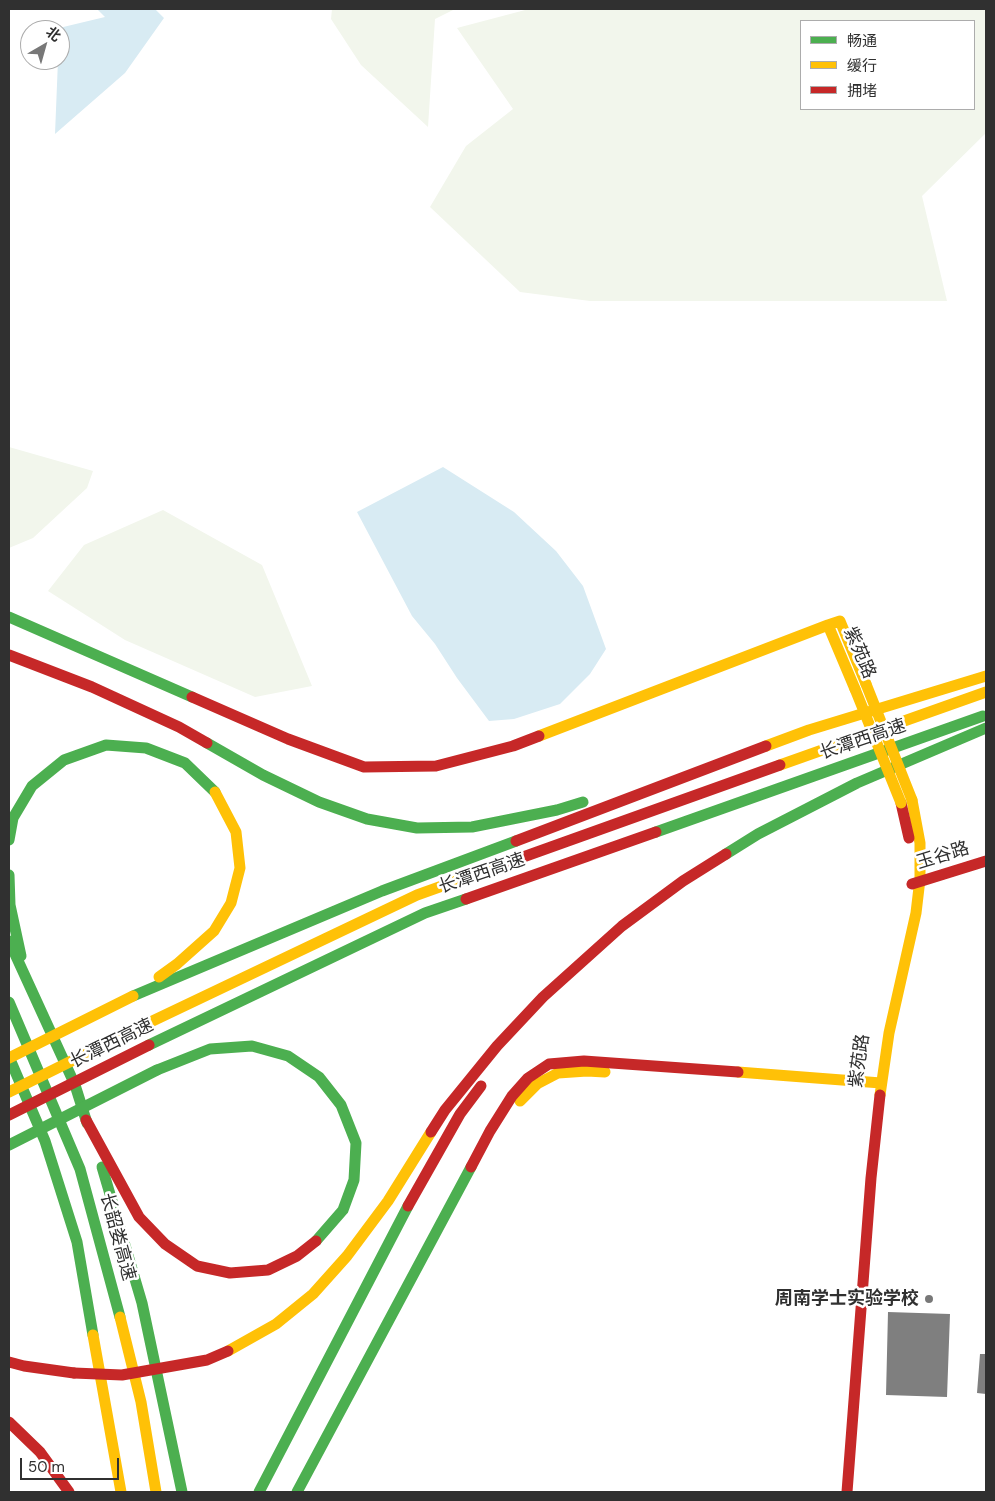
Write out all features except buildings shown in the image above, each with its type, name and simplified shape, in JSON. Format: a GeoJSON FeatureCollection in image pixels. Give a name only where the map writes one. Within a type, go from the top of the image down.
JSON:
{"type":"FeatureCollection","features":[{"type":"Feature","properties":{"kind":"main road"},"geometry":{"type":"LineString","coordinates":[[9,617],[288,740],[364,767],[436,766],[513,746],[828,625]]}},
{"type":"Feature","properties":{"kind":"main road","name":"紫苑路"},"geometry":{"type":"LineString","coordinates":[[837,1492],[861,1203],[877,1087],[916,913],[915,879],[907,826],[855,689],[828,625],[840,621],[912,800],[920,843],[915,879]]}},
{"type":"Feature","properties":{"kind":"main road"},"geometry":{"type":"LineString","coordinates":[[9,655],[92,687],[180,727],[263,775],[319,802],[367,818],[418,828],[472,827],[557,810],[730,761]]}},
{"type":"Feature","properties":{"kind":"main road"},"geometry":{"type":"LineString","coordinates":[[120,1492],[77,1242],[45,1141],[9,1058],[133,996],[382,892],[809,730],[986,676]]}},
{"type":"Feature","properties":{"kind":"main road","name":"长潭西高速"},"geometry":{"type":"LineString","coordinates":[[9,1092],[142,1026],[417,895],[986,692]]}},
{"type":"Feature","properties":{"kind":"main road","name":"长潭西高速"},"geometry":{"type":"LineString","coordinates":[[9,1115],[149,1045],[425,913],[986,715]]}},
{"type":"Feature","properties":{"kind":"main road"},"geometry":{"type":"LineString","coordinates":[[9,1362],[74,1373],[122,1375],[207,1360],[228,1351],[276,1324],[318,1288],[346,1256],[388,1201],[445,1110],[497,1046],[543,996],[622,926],[683,881],[758,834],[857,783],[986,728]]}},
{"type":"Feature","properties":{"kind":"main road"},"geometry":{"type":"LineString","coordinates":[[9,840],[13,818],[32,786],[64,760],[106,746],[146,748],[185,763],[216,793],[236,832],[240,868],[232,903],[214,931],[177,964],[133,996]]}},
{"type":"Feature","properties":{"kind":"main road","name":"玉谷路"},"geometry":{"type":"LineString","coordinates":[[915,879],[986,854]]}},
{"type":"Feature","properties":{"kind":"main road","name":"玉谷路"},"geometry":{"type":"LineString","coordinates":[[915,879],[986,861]]}},
{"type":"Feature","properties":{"kind":"main road"},"geometry":{"type":"LineString","coordinates":[[9,875],[10,905],[28,985]]}},
{"type":"Feature","properties":{"kind":"main road"},"geometry":{"type":"LineString","coordinates":[[9,941],[75,1085],[104,1173],[142,1302],[182,1492]]}},
{"type":"Feature","properties":{"kind":"main road"},"geometry":{"type":"LineString","coordinates":[[260,1492],[423,1178],[460,1114],[543,996]]}},
{"type":"Feature","properties":{"kind":"main road","name":"长韶娄高速"},"geometry":{"type":"LineString","coordinates":[[9,1002],[80,1170],[110,1277],[141,1402],[156,1492]]}},
{"type":"Feature","properties":{"kind":"main road"},"geometry":{"type":"LineString","coordinates":[[9,1145],[157,1070],[210,1049],[252,1046],[288,1056],[319,1077],[341,1105],[356,1143],[354,1180],[343,1210],[320,1238],[297,1256],[268,1270],[230,1273],[197,1266],[164,1244],[139,1217],[86,1120]]}},
{"type":"Feature","properties":{"kind":"main road"},"geometry":{"type":"LineString","coordinates":[[296,1492],[490,1131],[512,1096],[528,1078],[549,1064],[584,1061],[877,1087]]}},
{"type":"Feature","properties":{"kind":"main road"},"geometry":{"type":"LineString","coordinates":[[307,1492],[496,1138],[517,1104],[537,1084],[558,1073],[587,1071],[877,1087]]}},
{"type":"Feature","properties":{"kind":"main road","name":"紫苑路"},"geometry":{"type":"LineString","coordinates":[[847,1492],[877,1087]]}},
{"type":"Feature","properties":{"kind":"main road"},"geometry":{"type":"LineString","coordinates":[[9,1422],[40,1452],[70,1492]]}},
{"type":"Feature","properties":{"kind":"shaded area"},"geometry":{"type":"Polygon","coordinates":[[[97,9],[155,9],[164,18],[125,73],[55,134],[58,70],[70,70],[70,25],[105,17],[97,9]]]}},
{"type":"Feature","properties":{"kind":"shaded area"},"geometry":{"type":"Polygon","coordinates":[[[332,9],[455,9],[435,19],[428,127],[361,65],[331,19],[332,9]]]}},
{"type":"Feature","properties":{"kind":"shaded area"},"geometry":{"type":"Polygon","coordinates":[[[529,9],[986,9],[986,133],[922,196],[947,301],[590,301],[520,292],[430,207],[466,146],[513,109],[457,28],[529,9]]]}},
{"type":"Feature","properties":{"kind":"shaded area"},"geometry":{"type":"Polygon","coordinates":[[[9,447],[93,471],[87,488],[33,538],[9,548],[9,447]]]}},
{"type":"Feature","properties":{"kind":"shaded area"},"geometry":{"type":"Polygon","coordinates":[[[443,467],[514,512],[556,551],[583,586],[606,649],[590,674],[560,704],[514,719],[489,721],[457,678],[435,644],[412,616],[357,512],[443,467]]]}},
{"type":"Feature","properties":{"kind":"shaded area"},"geometry":{"type":"Polygon","coordinates":[[[163,510],[262,565],[312,686],[255,697],[125,640],[48,591],[84,545],[163,510]]]}},
{"type":"Feature","properties":{"kind":"traffic: fast"},"geometry":{"type":"LineString","coordinates":[[9,617],[192,697]]}},
{"type":"Feature","properties":{"kind":"traffic: fast"},"geometry":{"type":"LineString","coordinates":[[656,832],[983,716]]}},
{"type":"Feature","properties":{"kind":"traffic: fast"},"geometry":{"type":"LineString","coordinates":[[726,854],[758,834],[857,783],[986,728]]}},
{"type":"Feature","properties":{"kind":"traffic: fast"},"geometry":{"type":"LineString","coordinates":[[207,743],[263,775],[319,802],[367,819],[417,828],[472,827],[557,810],[583,802]]}},
{"type":"Feature","properties":{"kind":"traffic: fast"},"geometry":{"type":"LineString","coordinates":[[9,840],[13,818],[32,786],[64,760],[106,745],[146,748],[185,763],[215,792]]}},
{"type":"Feature","properties":{"kind":"traffic: fast"},"geometry":{"type":"LineString","coordinates":[[133,996],[382,891],[516,841]]}},
{"type":"Feature","properties":{"kind":"traffic: fast"},"geometry":{"type":"LineString","coordinates":[[9,875],[10,905],[21,956]]}},
{"type":"Feature","properties":{"kind":"traffic: fast"},"geometry":{"type":"LineString","coordinates":[[149,1045],[425,913],[466,899]]}},
{"type":"Feature","properties":{"kind":"traffic: fast"},"geometry":{"type":"LineString","coordinates":[[9,941],[75,1085],[87,1123]]}},
{"type":"Feature","properties":{"kind":"traffic: fast"},"geometry":{"type":"LineString","coordinates":[[9,1002],[80,1169],[120,1317]]}},
{"type":"Feature","properties":{"kind":"traffic: fast"},"geometry":{"type":"LineString","coordinates":[[157,1070],[210,1049],[252,1046],[288,1056],[319,1077],[341,1105],[356,1143],[354,1180],[343,1210],[316,1241]]}},
{"type":"Feature","properties":{"kind":"traffic: fast"},"geometry":{"type":"LineString","coordinates":[[9,1057],[45,1141],[77,1242],[93,1335]]}},
{"type":"Feature","properties":{"kind":"traffic: fast"},"geometry":{"type":"LineString","coordinates":[[9,1145],[157,1070]]}},
{"type":"Feature","properties":{"kind":"traffic: fast"},"geometry":{"type":"LineString","coordinates":[[102,1167],[142,1303],[182,1492]]}},
{"type":"Feature","properties":{"kind":"traffic: fast"},"geometry":{"type":"LineString","coordinates":[[297,1492],[471,1167]]}},
{"type":"Feature","properties":{"kind":"traffic: fast"},"geometry":{"type":"LineString","coordinates":[[259,1492],[408,1206]]}},
{"type":"Feature","properties":{"kind":"traffic: slow"},"geometry":{"type":"LineString","coordinates":[[855,689],[828,625],[840,621],[866,684]]}},
{"type":"Feature","properties":{"kind":"traffic: slow"},"geometry":{"type":"LineString","coordinates":[[539,736],[828,625]]}},
{"type":"Feature","properties":{"kind":"traffic: slow"},"geometry":{"type":"LineString","coordinates":[[766,746],[809,730],[986,676]]}},
{"type":"Feature","properties":{"kind":"traffic: slow"},"geometry":{"type":"LineString","coordinates":[[866,684],[912,800]]}},
{"type":"Feature","properties":{"kind":"traffic: slow"},"geometry":{"type":"LineString","coordinates":[[855,689],[901,803]]}},
{"type":"Feature","properties":{"kind":"traffic: slow"},"geometry":{"type":"LineString","coordinates":[[780,765],[986,692]]}},
{"type":"Feature","properties":{"kind":"traffic: slow"},"geometry":{"type":"LineString","coordinates":[[159,977],[177,964],[214,931],[231,903],[240,868],[236,832],[215,792]]}},
{"type":"Feature","properties":{"kind":"traffic: slow"},"geometry":{"type":"LineString","coordinates":[[880,1095],[889,1033],[916,913],[920,879],[920,843],[912,800]]}},
{"type":"Feature","properties":{"kind":"traffic: slow"},"geometry":{"type":"LineString","coordinates":[[142,1026],[417,895],[498,866]]}},
{"type":"Feature","properties":{"kind":"traffic: slow"},"geometry":{"type":"LineString","coordinates":[[9,1058],[133,996]]}},
{"type":"Feature","properties":{"kind":"traffic: slow"},"geometry":{"type":"LineString","coordinates":[[9,1092],[142,1026]]}},
{"type":"Feature","properties":{"kind":"traffic: slow"},"geometry":{"type":"LineString","coordinates":[[520,1101],[537,1084],[558,1073],[605,1072]]}},
{"type":"Feature","properties":{"kind":"traffic: slow"},"geometry":{"type":"LineString","coordinates":[[738,1072],[881,1083]]}},
{"type":"Feature","properties":{"kind":"traffic: slow"},"geometry":{"type":"LineString","coordinates":[[228,1351],[276,1324],[313,1294],[347,1256],[388,1201],[431,1132]]}},
{"type":"Feature","properties":{"kind":"traffic: slow"},"geometry":{"type":"LineString","coordinates":[[120,1317],[141,1402],[156,1492]]}},
{"type":"Feature","properties":{"kind":"traffic: slow"},"geometry":{"type":"LineString","coordinates":[[93,1335],[121,1492]]}},
{"type":"Feature","properties":{"kind":"traffic: jam"},"geometry":{"type":"LineString","coordinates":[[9,655],[92,687],[179,727],[207,743]]}},
{"type":"Feature","properties":{"kind":"traffic: jam"},"geometry":{"type":"LineString","coordinates":[[192,697],[288,739],[364,767],[436,766],[513,746],[539,736]]}},
{"type":"Feature","properties":{"kind":"traffic: jam"},"geometry":{"type":"LineString","coordinates":[[516,841],[766,746]]}},
{"type":"Feature","properties":{"kind":"traffic: jam"},"geometry":{"type":"LineString","coordinates":[[498,866],[780,765]]}},
{"type":"Feature","properties":{"kind":"traffic: jam"},"geometry":{"type":"LineString","coordinates":[[901,803],[909,838]]}},
{"type":"Feature","properties":{"kind":"traffic: jam"},"geometry":{"type":"LineString","coordinates":[[466,899],[656,832]]}},
{"type":"Feature","properties":{"kind":"traffic: jam"},"geometry":{"type":"LineString","coordinates":[[431,1132],[445,1110],[497,1046],[543,997],[622,926],[683,881],[726,854]]}},
{"type":"Feature","properties":{"kind":"traffic: jam"},"geometry":{"type":"LineString","coordinates":[[912,884],[986,861]]}},
{"type":"Feature","properties":{"kind":"traffic: jam"},"geometry":{"type":"LineString","coordinates":[[9,1115],[149,1045]]}},
{"type":"Feature","properties":{"kind":"traffic: jam"},"geometry":{"type":"LineString","coordinates":[[471,1167],[490,1131],[512,1096],[528,1078],[549,1064],[584,1061],[738,1072]]}},
{"type":"Feature","properties":{"kind":"traffic: jam"},"geometry":{"type":"LineString","coordinates":[[408,1206],[460,1114],[481,1086]]}},
{"type":"Feature","properties":{"kind":"traffic: jam"},"geometry":{"type":"LineString","coordinates":[[847,1492],[871,1178],[880,1095]]}},
{"type":"Feature","properties":{"kind":"traffic: jam"},"geometry":{"type":"LineString","coordinates":[[86,1120],[139,1217],[165,1244],[197,1266],[230,1273],[268,1270],[297,1256],[316,1241]]}},
{"type":"Feature","properties":{"kind":"traffic: jam"},"geometry":{"type":"LineString","coordinates":[[74,1373],[122,1375],[207,1360],[228,1351]]}},
{"type":"Feature","properties":{"kind":"traffic: jam"},"geometry":{"type":"LineString","coordinates":[[9,1362],[74,1373]]}},
{"type":"Feature","properties":{"kind":"traffic: jam"},"geometry":{"type":"LineString","coordinates":[[9,1422],[40,1452],[69,1492]]}},
{"type":"Feature","properties":{"kind":"place","name":"周南学士实验学校"},"geometry":{"type":"Point","coordinates":[929,1299]}}]}
